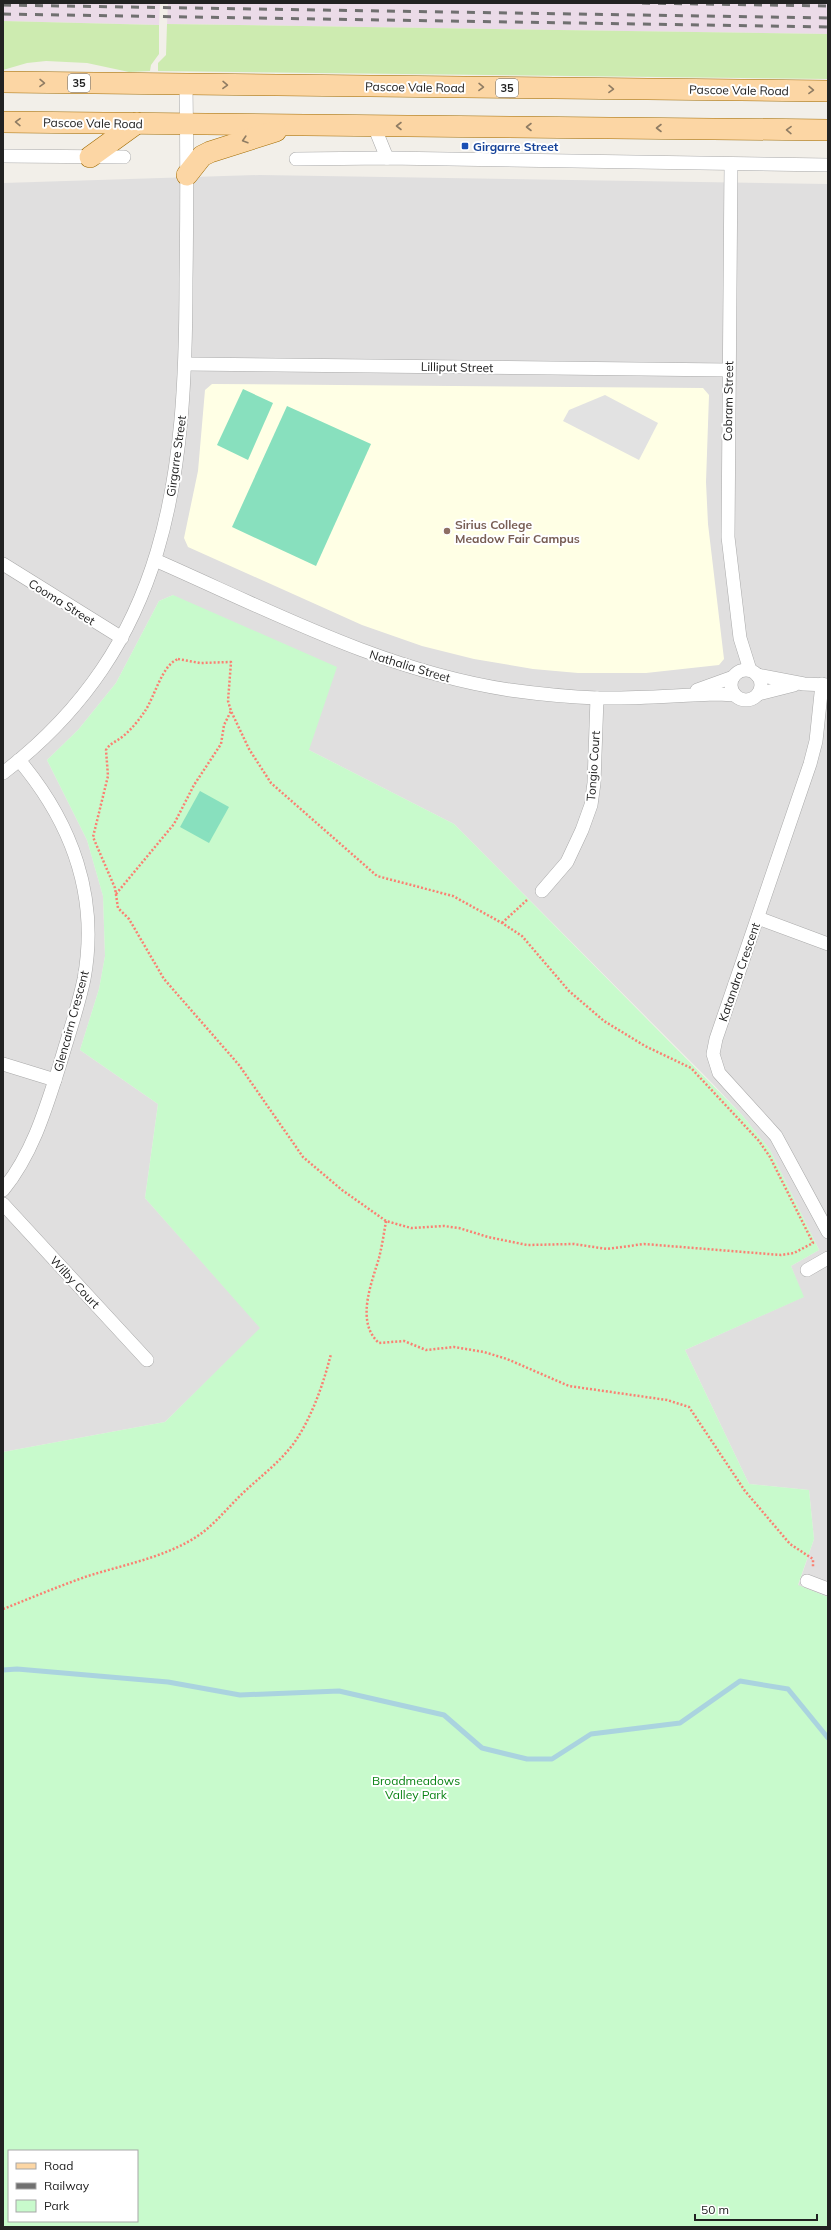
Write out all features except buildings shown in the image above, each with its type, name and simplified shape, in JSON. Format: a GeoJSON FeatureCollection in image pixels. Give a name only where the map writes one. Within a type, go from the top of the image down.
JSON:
{"type":"FeatureCollection","features":[{"type":"Feature","properties":{"kind":"main road","name":"Pascoe Vale Road"},"geometry":{"type":"LineString","coordinates":[[3,82],[828,91]]}},
{"type":"Feature","properties":{"kind":"main road","name":"Pascoe Vale Road"},"geometry":{"type":"LineString","coordinates":[[3,122],[828,130]]}},
{"type":"Feature","properties":{"kind":"main road"},"geometry":{"type":"LineString","coordinates":[[90,157],[137,123]]}},
{"type":"Feature","properties":{"kind":"main road"},"geometry":{"type":"LineString","coordinates":[[187,175],[202,156],[210,152],[296,125]]}},
{"type":"Feature","properties":{"kind":"street","name":"Girgarre Street"},"geometry":{"type":"LineString","coordinates":[[3,773],[20,760],[60,722],[80,700],[103,670],[122,638],[141,598],[155,560],[176,467],[186,364],[186,84]]}},
{"type":"Feature","properties":{"kind":"street"},"geometry":{"type":"LineString","coordinates":[[374,126],[386,158]]}},
{"type":"Feature","properties":{"kind":"street"},"geometry":{"type":"LineString","coordinates":[[3,156],[124,157]]}},
{"type":"Feature","properties":{"kind":"street"},"geometry":{"type":"LineString","coordinates":[[296,159],[386,158],[828,165]]}},
{"type":"Feature","properties":{"kind":"street","name":"Cobram Street"},"geometry":{"type":"LineString","coordinates":[[731,164],[728,370],[728,537],[740,638],[735,675]]}},
{"type":"Feature","properties":{"kind":"street","name":"Lilliput Street"},"geometry":{"type":"LineString","coordinates":[[186,364],[728,370]]}},
{"type":"Feature","properties":{"kind":"street","name":"Nathalia Street"},"geometry":{"type":"LineString","coordinates":[[155,560],[335,640],[413,669],[463,681],[510,690],[597,698],[735,695]]}},
{"type":"Feature","properties":{"kind":"street","name":"Cooma Street"},"geometry":{"type":"LineString","coordinates":[[3,564],[122,638]]}},
{"type":"Feature","properties":{"kind":"street","name":"Cobram Street"},"geometry":{"type":"LineString","coordinates":[[740,638],[754,672]]}},
{"type":"Feature","properties":{"kind":"street"},"geometry":{"type":"LineString","coordinates":[[754,672],[761,684],[758,694]]}},
{"type":"Feature","properties":{"kind":"street"},"geometry":{"type":"LineString","coordinates":[[804,684],[758,694],[749,699],[739,698],[735,695],[731,687],[735,675],[754,672],[804,684],[825,685]]}},
{"type":"Feature","properties":{"kind":"street","name":"Nathalia Street"},"geometry":{"type":"LineString","coordinates":[[684,695],[735,675]]}},
{"type":"Feature","properties":{"kind":"street","name":"Katandra Crescent"},"geometry":{"type":"LineString","coordinates":[[825,685],[816,741],[810,764],[716,1039],[714,1060],[719,1073],[776,1136],[828,1232]]}},
{"type":"Feature","properties":{"kind":"street","name":"Tongio Court"},"geometry":{"type":"LineString","coordinates":[[542,892],[567,862],[582,830],[591,805],[594,783],[597,698]]}},
{"type":"Feature","properties":{"kind":"street","name":"Glencairn Crescent"},"geometry":{"type":"LineString","coordinates":[[3,1190],[20,1168],[30,1148],[55,1080],[84,980],[88,954],[88,926],[83,882],[69,837],[35,778],[20,760]]}},
{"type":"Feature","properties":{"kind":"street"},"geometry":{"type":"LineString","coordinates":[[758,918],[828,944]]}},
{"type":"Feature","properties":{"kind":"street"},"geometry":{"type":"LineString","coordinates":[[3,1064],[55,1080]]}},
{"type":"Feature","properties":{"kind":"street","name":"Wilby Court"},"geometry":{"type":"LineString","coordinates":[[3,1204],[147,1360]]}},
{"type":"Feature","properties":{"kind":"street"},"geometry":{"type":"LineString","coordinates":[[807,1270],[828,1258]]}},
{"type":"Feature","properties":{"kind":"street"},"geometry":{"type":"LineString","coordinates":[[810,1582],[828,1589]]}},
{"type":"Feature","properties":{"kind":"path"},"geometry":{"type":"LineString","coordinates":[[178,659],[206,663],[231,662],[228,701],[231,711],[249,749],[271,783],[377,876],[453,896],[502,923],[522,936],[569,991],[604,1021],[644,1046],[691,1068],[759,1141],[770,1157],[814,1243],[794,1253],[781,1255],[644,1244],[606,1249],[574,1244],[527,1245],[513,1243],[459,1228],[444,1226],[411,1228],[386,1221],[342,1190],[303,1157],[239,1065],[164,979],[129,919],[118,908],[116,894],[93,837],[108,776],[106,754],[108,746],[134,725],[157,690],[167,667],[178,659]]}},
{"type":"Feature","properties":{"kind":"path"},"geometry":{"type":"LineString","coordinates":[[116,894],[174,824],[194,785],[221,744],[224,725],[231,711]]}},
{"type":"Feature","properties":{"kind":"path"},"geometry":{"type":"LineString","coordinates":[[502,923],[527,900]]}},
{"type":"Feature","properties":{"kind":"path"},"geometry":{"type":"LineString","coordinates":[[386,1221],[379,1258],[367,1298],[368,1323],[379,1343],[404,1341],[426,1350],[454,1347],[484,1352],[496,1355],[569,1386],[667,1400],[689,1407],[745,1491],[790,1544],[813,1559],[810,1582]]}},
{"type":"Feature","properties":{"kind":"path"},"geometry":{"type":"LineString","coordinates":[[3,1609],[87,1576],[173,1549],[200,1534],[217,1520],[244,1492],[279,1460],[294,1443],[312,1409],[325,1379],[331,1354]]}},
{"type":"Feature","properties":{"kind":"shaded area"},"geometry":{"type":"Polygon","coordinates":[[[3,3],[160,3],[159,25],[3,21],[3,3]]]}},
{"type":"Feature","properties":{"kind":"shaded area"},"geometry":{"type":"Polygon","coordinates":[[[168,3],[828,3],[828,34],[167,24],[168,3]]]}},
{"type":"Feature","properties":{"kind":"shaded area"},"geometry":{"type":"Polygon","coordinates":[[[260,175],[828,184],[828,1597],[798,1586],[814,1539],[809,1490],[749,1484],[685,1350],[803,1297],[791,1266],[819,1250],[770,1150],[742,1115],[712,1083],[454,824],[309,750],[173,595],[159,601],[116,683],[78,730],[47,760],[87,840],[103,896],[105,956],[99,989],[80,1050],[158,1104],[145,1198],[261,1328],[165,1422],[3,1452],[3,183],[260,175]]]}},
{"type":"Feature","properties":{"kind":"shaded area","name":"Sirius College Meadow Fair Campus"},"geometry":{"type":"Polygon","coordinates":[[[212,384],[703,388],[709,395],[706,482],[708,524],[724,659],[719,665],[646,673],[578,673],[533,669],[474,659],[422,646],[362,625],[188,547],[184,538],[198,471],[205,390],[212,384]]]}},
{"type":"Feature","properties":{"kind":"shaded area"},"geometry":{"type":"Polygon","coordinates":[[[605,395],[658,423],[639,460],[563,421],[569,410],[605,395]]]}},
{"type":"Feature","properties":{"kind":"green space"},"geometry":{"type":"Polygon","coordinates":[[[3,21],[159,25],[159,54],[151,65],[150,71],[129,72],[87,63],[46,61],[27,63],[3,70],[3,21]]]}},
{"type":"Feature","properties":{"kind":"green space"},"geometry":{"type":"Polygon","coordinates":[[[167,24],[828,34],[828,79],[158,71],[158,63],[166,55],[167,24]]]}},
{"type":"Feature","properties":{"kind":"green space"},"geometry":{"type":"Polygon","coordinates":[[[243,389],[273,403],[248,460],[217,445],[243,389]]]}},
{"type":"Feature","properties":{"kind":"green space"},"geometry":{"type":"Polygon","coordinates":[[[287,406],[371,444],[316,566],[232,527],[287,406]]]}},
{"type":"Feature","properties":{"kind":"green space","name":"Broadmeadows Valley Park"},"geometry":{"type":"Polygon","coordinates":[[[173,595],[337,667],[309,750],[454,824],[742,1115],[770,1150],[819,1250],[791,1266],[804,1297],[685,1350],[749,1484],[809,1490],[814,1539],[798,1585],[828,1597],[828,2227],[3,2227],[3,1452],[165,1422],[260,1328],[145,1198],[158,1104],[80,1050],[99,989],[105,956],[103,896],[87,840],[47,760],[78,730],[116,683],[159,601],[173,595]]]}},
{"type":"Feature","properties":{"kind":"green space"},"geometry":{"type":"Polygon","coordinates":[[[200,791],[229,807],[209,843],[180,827],[200,791]]]}},
{"type":"Feature","properties":{"kind":"waterway"},"geometry":{"type":"LineString","coordinates":[[3,1670],[17,1669],[168,1682],[240,1695],[339,1691],[444,1715],[482,1748],[527,1759],[552,1759],[591,1734],[680,1723],[740,1681],[788,1689],[828,1738]]}},
{"type":"Feature","properties":{"kind":"railway"},"geometry":{"type":"LineString","coordinates":[[642,3],[828,6]]}},
{"type":"Feature","properties":{"kind":"railway"},"geometry":{"type":"LineString","coordinates":[[3,5],[828,18]]}},
{"type":"Feature","properties":{"kind":"railway"},"geometry":{"type":"LineString","coordinates":[[3,14],[828,27]]}},
{"type":"Feature","properties":{"kind":"place","name":"Girgarre Street"},"geometry":{"type":"Point","coordinates":[465,146]}},
{"type":"Feature","properties":{"kind":"place","name":"Sirius College Meadow Fair Campus"},"geometry":{"type":"Point","coordinates":[447,531]}}]}
